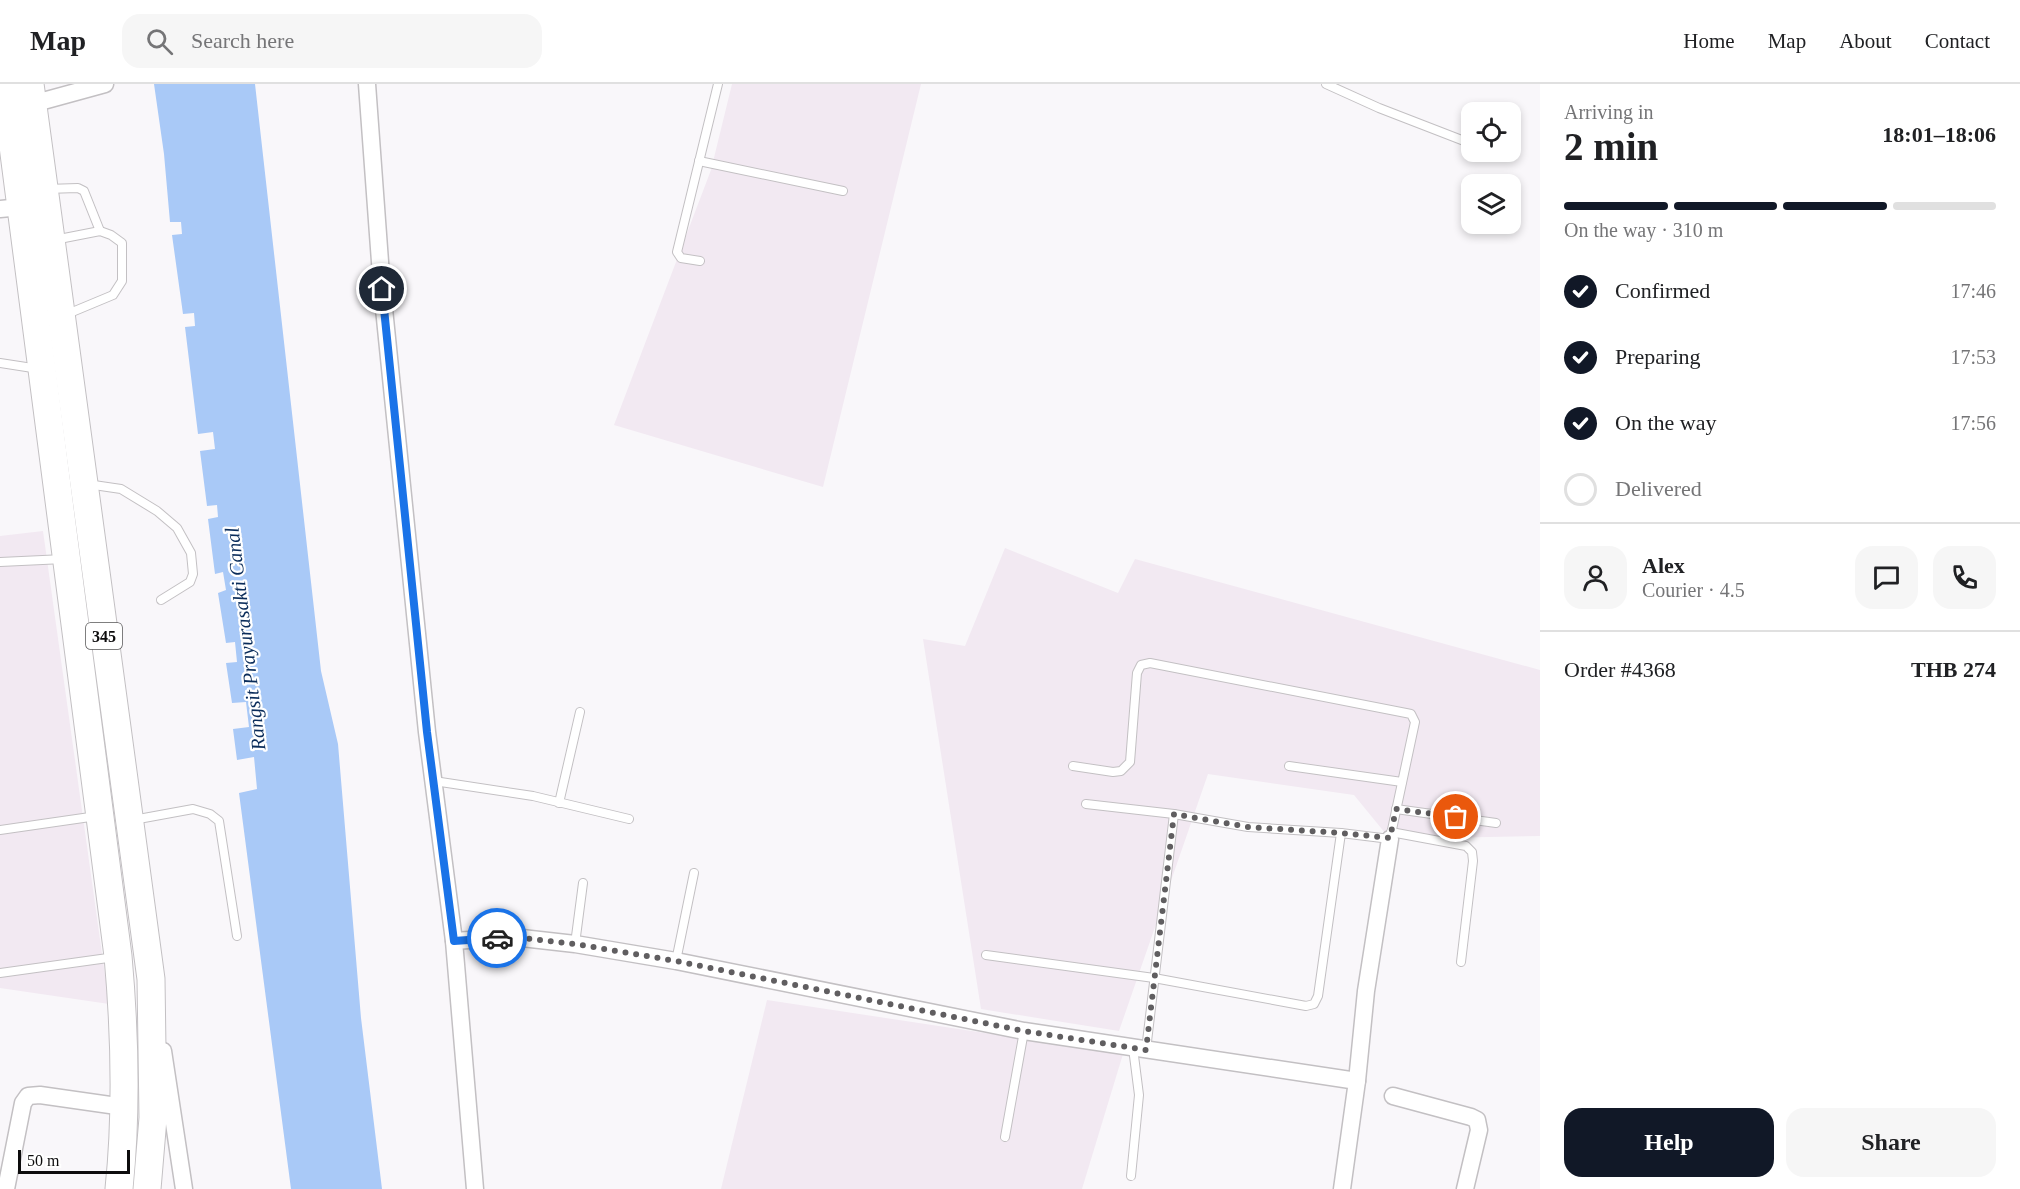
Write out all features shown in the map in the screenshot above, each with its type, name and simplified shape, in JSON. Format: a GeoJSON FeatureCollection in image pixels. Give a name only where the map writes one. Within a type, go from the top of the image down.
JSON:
{"type":"FeatureCollection","features":[{"type":"Feature","properties":{"kind":"main road","name":"345"},"geometry":{"type":"LineString","coordinates":[[5,84],[10,208],[42,370],[118,956],[123,1009],[124,1107],[118,1189]]}},
{"type":"Feature","properties":{"kind":"main road","name":"345"},"geometry":{"type":"LineString","coordinates":[[31,94],[152,979],[153,1118],[147,1189]]}},
{"type":"Feature","properties":{"kind":"street"},"geometry":{"type":"LineString","coordinates":[[31,94],[105,84]]}},
{"type":"Feature","properties":{"kind":"street"},"geometry":{"type":"LineString","coordinates":[[367,84],[382,289],[419,662],[454,941],[475,1189]]}},
{"type":"Feature","properties":{"kind":"street"},"geometry":{"type":"LineString","coordinates":[[1342,1189],[1357,1081],[1366,991],[1391,835]]}},
{"type":"Feature","properties":{"kind":"street"},"geometry":{"type":"LineString","coordinates":[[454,941],[513,937],[575,944],[676,961],[1024,1031],[1357,1081]]}},
{"type":"Feature","properties":{"kind":"street"},"geometry":{"type":"LineString","coordinates":[[152,979],[184,1189]]}},
{"type":"Feature","properties":{"kind":"street"},"geometry":{"type":"LineString","coordinates":[[6,1189],[23,1103],[28,1096],[40,1095],[124,1107]]}},
{"type":"Feature","properties":{"kind":"street"},"geometry":{"type":"LineString","coordinates":[[1393,1096],[1477,1120],[1479,1130],[1465,1189]]}},
{"type":"Feature","properties":{"kind":"lane"},"geometry":{"type":"LineString","coordinates":[[700,261],[681,258],[677,252],[718,84]]}},
{"type":"Feature","properties":{"kind":"lane"},"geometry":{"type":"LineString","coordinates":[[1326,84],[1379,108],[1461,140]]}},
{"type":"Feature","properties":{"kind":"lane"},"geometry":{"type":"LineString","coordinates":[[699,161],[843,191]]}},
{"type":"Feature","properties":{"kind":"lane"},"geometry":{"type":"LineString","coordinates":[[43,189],[78,188],[84,191],[100,231]]}},
{"type":"Feature","properties":{"kind":"lane"},"geometry":{"type":"LineString","coordinates":[[50,241],[100,231],[122,243],[122,281],[113,295],[62,316]]}},
{"type":"Feature","properties":{"kind":"lane"},"geometry":{"type":"LineString","coordinates":[[0,363],[42,370]]}},
{"type":"Feature","properties":{"kind":"lane"},"geometry":{"type":"LineString","coordinates":[[84,484],[121,489],[157,511],[177,528],[191,554],[193,574],[190,582],[161,600]]}},
{"type":"Feature","properties":{"kind":"lane"},"geometry":{"type":"LineString","coordinates":[[0,561],[67,559]]}},
{"type":"Feature","properties":{"kind":"lane"},"geometry":{"type":"LineString","coordinates":[[1073,766],[1113,772],[1121,771],[1130,762],[1137,673],[1141,665],[1149,663],[1411,714],[1415,722],[1391,835]]}},
{"type":"Feature","properties":{"kind":"lane"},"geometry":{"type":"LineString","coordinates":[[559,802],[580,712]]}},
{"type":"Feature","properties":{"kind":"lane"},"geometry":{"type":"LineString","coordinates":[[1289,766],[1402,782]]}},
{"type":"Feature","properties":{"kind":"lane"},"geometry":{"type":"LineString","coordinates":[[434,781],[559,802],[629,819]]}},
{"type":"Feature","properties":{"kind":"lane"},"geometry":{"type":"LineString","coordinates":[[1086,804],[1174,814],[1248,827],[1391,835],[1467,846],[1472,852],[1473,861],[1461,962]]}},
{"type":"Feature","properties":{"kind":"lane"},"geometry":{"type":"LineString","coordinates":[[129,821],[193,809],[210,814],[219,821],[237,936]]}},
{"type":"Feature","properties":{"kind":"lane"},"geometry":{"type":"LineString","coordinates":[[1396,809],[1496,823]]}},
{"type":"Feature","properties":{"kind":"lane"},"geometry":{"type":"LineString","coordinates":[[1131,1176],[1139,1095],[1140,1049],[1154,978],[1174,814]]}},
{"type":"Feature","properties":{"kind":"lane"},"geometry":{"type":"LineString","coordinates":[[0,830],[100,815]]}},
{"type":"Feature","properties":{"kind":"lane"},"geometry":{"type":"LineString","coordinates":[[986,955],[1154,978],[1306,1006],[1314,1004],[1318,996],[1341,833]]}},
{"type":"Feature","properties":{"kind":"lane"},"geometry":{"type":"LineString","coordinates":[[676,961],[694,873]]}},
{"type":"Feature","properties":{"kind":"lane"},"geometry":{"type":"LineString","coordinates":[[575,944],[583,883]]}},
{"type":"Feature","properties":{"kind":"lane"},"geometry":{"type":"LineString","coordinates":[[0,973],[118,956]]}},
{"type":"Feature","properties":{"kind":"lane"},"geometry":{"type":"LineString","coordinates":[[1005,1137],[1024,1031]]}},
{"type":"Feature","properties":{"kind":"shaded area"},"geometry":{"type":"Polygon","coordinates":[[[732,84],[921,84],[823,487],[614,425],[711,170],[732,84]]]}},
{"type":"Feature","properties":{"kind":"shaded area"},"geometry":{"type":"Polygon","coordinates":[[[43,531],[109,1004],[0,988],[0,536],[43,531]]]}},
{"type":"Feature","properties":{"kind":"shaded area"},"geometry":{"type":"Polygon","coordinates":[[[1005,548],[1118,593],[1135,559],[1540,670],[1540,836],[1390,839],[1354,795],[1208,774],[1119,1031],[981,1009],[923,639],[965,646],[1005,548]]]}},
{"type":"Feature","properties":{"kind":"shaded area"},"geometry":{"type":"Polygon","coordinates":[[[767,1000],[1123,1054],[1082,1189],[721,1189],[767,1000]]]}},
{"type":"Feature","properties":{"kind":"water","name":"Rangsit Prayurasakti Canal"},"geometry":{"type":"Polygon","coordinates":[[[154,84],[255,84],[321,671],[338,744],[361,1018],[382,1189],[291,1189],[239,793],[257,789],[254,757],[237,760],[233,729],[249,727],[246,702],[232,703],[226,663],[237,662],[235,642],[226,643],[218,593],[226,590],[223,572],[215,574],[208,519],[218,517],[217,505],[207,506],[200,451],[215,449],[213,432],[198,434],[185,327],[195,326],[194,313],[183,314],[172,235],[182,234],[181,222],[170,222],[164,154],[154,84]]]}},
{"type":"Feature","properties":{"kind":"way so far"},"geometry":{"type":"LineString","coordinates":[[497,938],[513,937],[575,944],[676,961],[1024,1031],[1146,1050],[1174,814],[1248,827],[1390,838],[1396,809],[1456,817]]}},
{"type":"Feature","properties":{"kind":"route"},"geometry":{"type":"LineString","coordinates":[[382,289],[419,662],[454,941],[497,938]]}}]}
